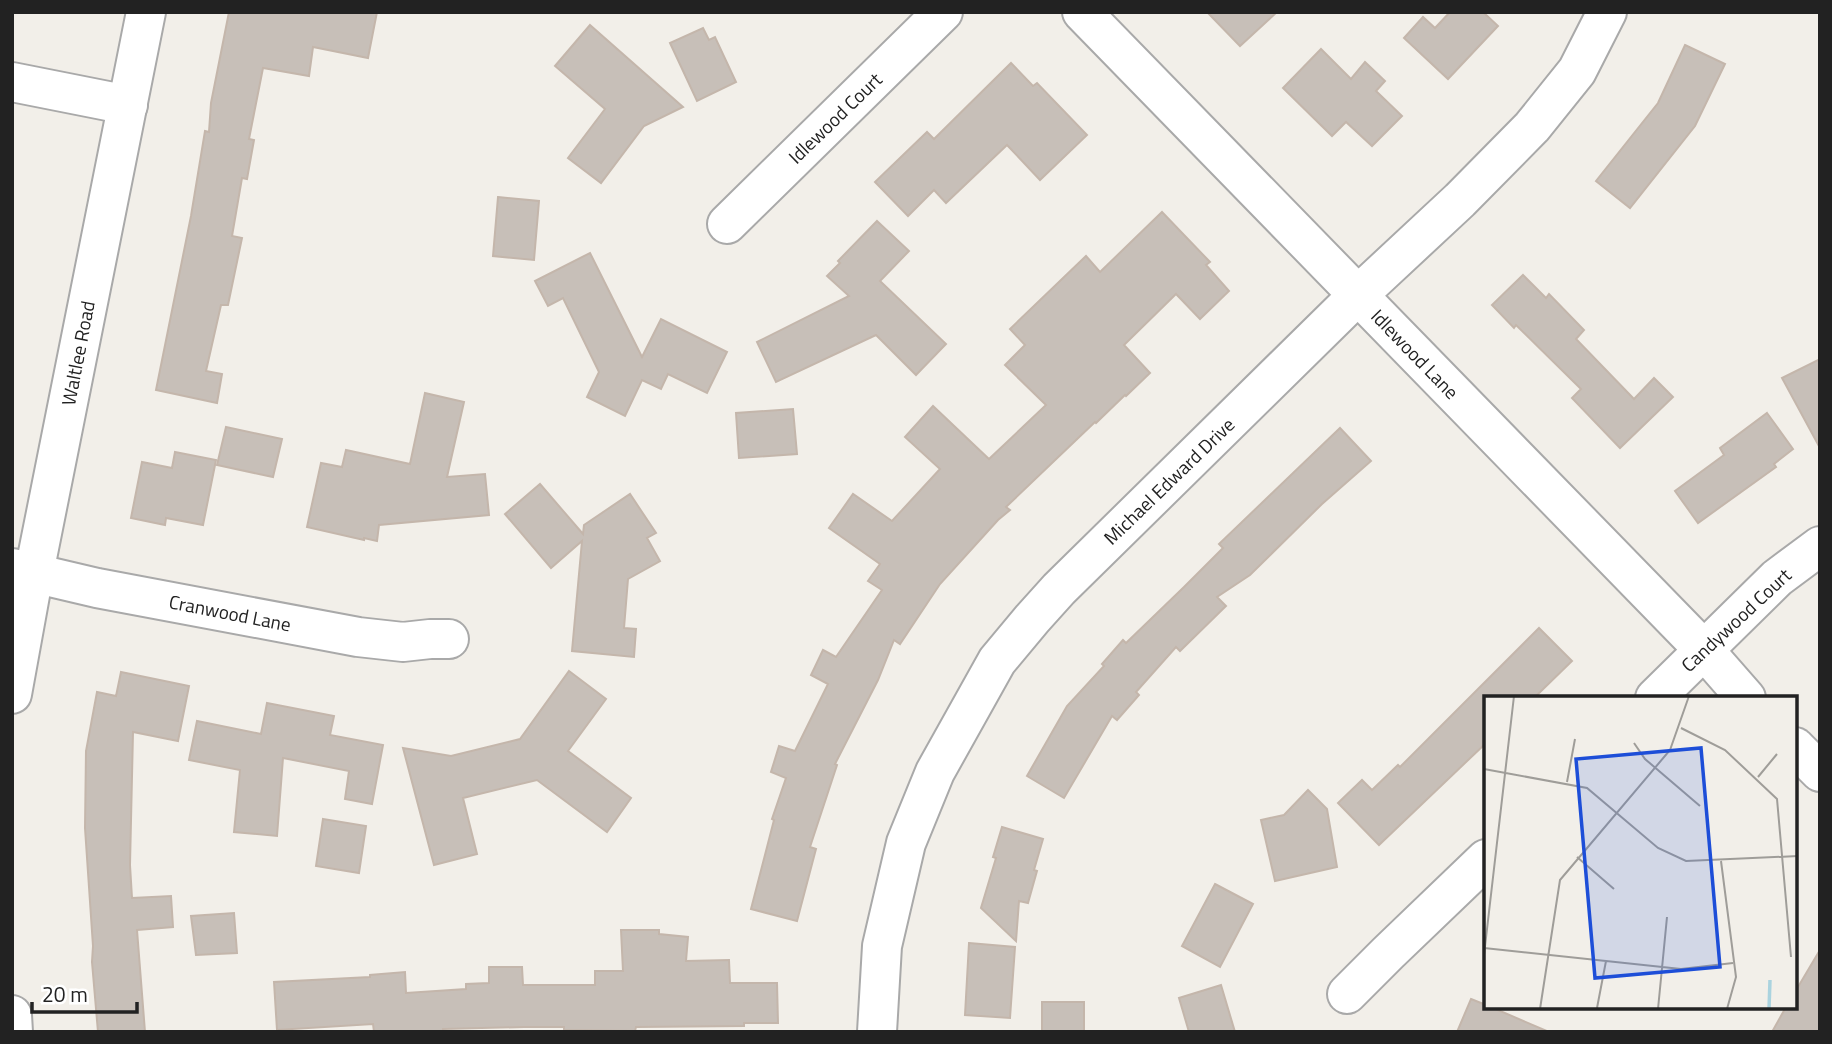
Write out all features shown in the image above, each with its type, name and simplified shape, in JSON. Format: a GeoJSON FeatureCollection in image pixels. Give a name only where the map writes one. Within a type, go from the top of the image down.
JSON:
{"type":"FeatureCollection","features":[{"type":"Feature","properties":{"kind":"street","name":"Waltlee Road"},"geometry":{"type":"LineString","coordinates":[[12,694],[23,571],[128,105],[146,12]]}},
{"type":"Feature","properties":{"kind":"street","name":"Idlewood Court"},"geometry":{"type":"LineString","coordinates":[[727,224],[943,12]]}},
{"type":"Feature","properties":{"kind":"street","name":"Idlewood Lane"},"geometry":{"type":"LineString","coordinates":[[1083,12],[1704,650],[1744,696]]}},
{"type":"Feature","properties":{"kind":"street","name":"Michael Edward Drive"},"geometry":{"type":"LineString","coordinates":[[877,1032],[881,946],[906,844],[935,772],[997,661],[1059,589],[1532,127],[1577,71],[1607,12]]}},
{"type":"Feature","properties":{"kind":"street"},"geometry":{"type":"LineString","coordinates":[[12,82],[128,105]]}},
{"type":"Feature","properties":{"kind":"street","name":"Candywood Court"},"geometry":{"type":"LineString","coordinates":[[1657,696],[1777,578],[1820,546]]}},
{"type":"Feature","properties":{"kind":"street","name":"Cranwood Lane"},"geometry":{"type":"LineString","coordinates":[[23,571],[97,588],[358,637],[403,642],[449,639]]}},
{"type":"Feature","properties":{"kind":"street"},"geometry":{"type":"LineString","coordinates":[[1797,749],[1820,772]]}},
{"type":"Feature","properties":{"kind":"street"},"geometry":{"type":"LineString","coordinates":[[1347,994],[1484,861]]}},
{"type":"Feature","properties":{"kind":"street"},"geometry":{"type":"LineString","coordinates":[[12,1015],[13,1032]]}},
{"type":"Feature","properties":{"kind":"building"},"geometry":{"type":"Polygon","coordinates":[[[229,12],[377,12],[368,58],[313,47],[309,76],[263,68],[249,139],[254,140],[247,179],[242,178],[232,236],[242,238],[228,305],[221,305],[206,371],[222,374],[217,403],[156,390],[205,131],[209,132],[211,103],[229,12]]]}},
{"type":"Feature","properties":{"kind":"building"},"geometry":{"type":"Polygon","coordinates":[[[1207,12],[1277,12],[1240,46],[1207,12]]]}},
{"type":"Feature","properties":{"kind":"building"},"geometry":{"type":"Polygon","coordinates":[[[1450,12],[1483,12],[1498,26],[1448,79],[1404,38],[1423,17],[1435,28],[1450,12]]]}},
{"type":"Feature","properties":{"kind":"building"},"geometry":{"type":"Polygon","coordinates":[[[590,25],[683,107],[644,126],[601,183],[568,158],[605,109],[555,66],[590,25]]]}},
{"type":"Feature","properties":{"kind":"building"},"geometry":{"type":"Polygon","coordinates":[[[703,28],[709,40],[715,37],[736,82],[697,101],[670,43],[703,28]]]}},
{"type":"Feature","properties":{"kind":"building"},"geometry":{"type":"Polygon","coordinates":[[[1685,45],[1725,64],[1695,126],[1630,208],[1596,181],[1658,103],[1685,45]]]}},
{"type":"Feature","properties":{"kind":"building"},"geometry":{"type":"Polygon","coordinates":[[[1321,49],[1351,79],[1365,62],[1385,81],[1376,91],[1402,116],[1372,146],[1346,122],[1332,136],[1283,88],[1321,49]]]}},
{"type":"Feature","properties":{"kind":"building"},"geometry":{"type":"Polygon","coordinates":[[[1011,63],[1033,86],[1037,83],[1087,135],[1040,180],[1007,145],[946,203],[934,190],[908,216],[875,182],[927,132],[934,139],[1011,63]]]}},
{"type":"Feature","properties":{"kind":"building"},"geometry":{"type":"Polygon","coordinates":[[[498,197],[539,201],[534,260],[493,256],[498,197]]]}},
{"type":"Feature","properties":{"kind":"building"},"geometry":{"type":"Polygon","coordinates":[[[1162,212],[1210,262],[1206,265],[1229,291],[1200,319],[1176,294],[1124,345],[1150,373],[1006,507],[1010,510],[940,584],[900,644],[894,640],[878,680],[835,764],[837,765],[810,847],[816,849],[797,921],[751,909],[774,820],[772,819],[786,778],[771,772],[779,746],[795,751],[828,684],[811,675],[823,650],[836,657],[882,590],[868,581],[880,564],[829,528],[853,494],[892,521],[940,469],[905,437],[933,406],[989,459],[1046,405],[1005,365],[1025,345],[1010,329],[1086,256],[1100,272],[1162,212]]]}},
{"type":"Feature","properties":{"kind":"building"},"geometry":{"type":"Polygon","coordinates":[[[877,221],[909,251],[880,281],[946,344],[916,375],[876,335],[776,382],[757,342],[849,296],[827,276],[877,221]]]}},
{"type":"Feature","properties":{"kind":"building"},"geometry":{"type":"Polygon","coordinates":[[[590,253],[642,357],[661,319],[727,352],[707,393],[668,374],[661,389],[642,380],[625,416],[587,397],[599,372],[563,298],[548,306],[535,281],[590,253]]]}},
{"type":"Feature","properties":{"kind":"building"},"geometry":{"type":"Polygon","coordinates":[[[1523,275],[1546,298],[1549,294],[1584,330],[1576,339],[1634,399],[1654,378],[1673,397],[1620,448],[1572,398],[1581,389],[1492,305],[1523,275]]]}},
{"type":"Feature","properties":{"kind":"building"},"geometry":{"type":"Polygon","coordinates":[[[1820,359],[1820,448],[1782,378],[1820,359]]]}},
{"type":"Feature","properties":{"kind":"building"},"geometry":{"type":"Polygon","coordinates":[[[425,393],[464,402],[447,477],[485,474],[489,515],[379,525],[377,541],[307,527],[321,463],[342,467],[346,450],[410,464],[425,393]]]}},
{"type":"Feature","properties":{"kind":"building"},"geometry":{"type":"Polygon","coordinates":[[[793,409],[797,454],[739,458],[736,413],[793,409]]]}},
{"type":"Feature","properties":{"kind":"building"},"geometry":{"type":"Polygon","coordinates":[[[1767,413],[1793,449],[1774,464],[1776,467],[1698,523],[1675,491],[1724,455],[1720,448],[1767,413]]]}},
{"type":"Feature","properties":{"kind":"building"},"geometry":{"type":"Polygon","coordinates":[[[226,427],[282,439],[273,477],[217,465],[226,427]]]}},
{"type":"Feature","properties":{"kind":"building"},"geometry":{"type":"Polygon","coordinates":[[[1340,428],[1371,461],[1322,504],[1250,575],[1217,597],[1226,606],[1180,651],[1176,647],[1136,692],[1139,695],[1117,720],[1112,716],[1064,798],[1027,776],[1067,706],[1104,666],[1102,664],[1123,640],[1126,643],[1184,587],[1223,548],[1219,544],[1340,428]]]}},
{"type":"Feature","properties":{"kind":"building"},"geometry":{"type":"Polygon","coordinates":[[[175,452],[216,460],[203,525],[166,518],[165,525],[131,518],[142,462],[172,468],[175,452]]]}},
{"type":"Feature","properties":{"kind":"building"},"geometry":{"type":"Polygon","coordinates":[[[540,484],[583,534],[584,525],[630,494],[656,533],[647,538],[660,561],[628,579],[624,628],[636,629],[634,657],[572,651],[582,541],[551,568],[505,514],[540,484]]]}},
{"type":"Feature","properties":{"kind":"building"},"geometry":{"type":"Polygon","coordinates":[[[1539,628],[1572,661],[1536,696],[1484,696],[1484,745],[1379,845],[1338,803],[1362,780],[1372,790],[1398,765],[1400,767],[1539,628]]]}},
{"type":"Feature","properties":{"kind":"building"},"geometry":{"type":"Polygon","coordinates":[[[569,671],[606,699],[568,751],[631,798],[607,832],[537,780],[463,798],[477,854],[434,865],[403,748],[451,756],[520,739],[569,671]]]}},
{"type":"Feature","properties":{"kind":"building"},"geometry":{"type":"Polygon","coordinates":[[[121,672],[189,686],[178,741],[133,732],[130,865],[132,898],[171,896],[173,927],[137,930],[145,1032],[98,1032],[92,962],[85,828],[86,751],[97,692],[116,696],[121,672]]]}},
{"type":"Feature","properties":{"kind":"building"},"geometry":{"type":"Polygon","coordinates":[[[267,703],[334,716],[330,735],[383,745],[372,804],[345,799],[349,771],[283,758],[277,836],[234,832],[240,770],[189,760],[197,721],[261,734],[267,703]]]}},
{"type":"Feature","properties":{"kind":"building"},"geometry":{"type":"Polygon","coordinates":[[[1308,790],[1327,809],[1337,867],[1275,881],[1261,820],[1284,815],[1308,790]]]}},
{"type":"Feature","properties":{"kind":"building"},"geometry":{"type":"Polygon","coordinates":[[[323,819],[366,826],[359,873],[316,866],[323,819]]]}},
{"type":"Feature","properties":{"kind":"building"},"geometry":{"type":"Polygon","coordinates":[[[1002,827],[1043,839],[1028,903],[1019,901],[1016,941],[981,908],[1002,827]]]}},
{"type":"Feature","properties":{"kind":"building"},"geometry":{"type":"Polygon","coordinates":[[[1215,884],[1253,904],[1220,967],[1182,946],[1215,884]]]}},
{"type":"Feature","properties":{"kind":"building"},"geometry":{"type":"Polygon","coordinates":[[[234,913],[237,953],[196,955],[191,916],[234,913]]]}},
{"type":"Feature","properties":{"kind":"building"},"geometry":{"type":"Polygon","coordinates":[[[621,930],[659,930],[659,934],[688,937],[686,961],[729,960],[730,983],[777,983],[778,1023],[636,1027],[635,1031],[524,1027],[443,1029],[443,1032],[374,1032],[373,1024],[277,1030],[274,982],[370,977],[405,972],[406,993],[466,989],[466,984],[489,983],[489,967],[522,967],[523,985],[595,985],[595,971],[623,971],[621,930]]]}},
{"type":"Feature","properties":{"kind":"building"},"geometry":{"type":"Polygon","coordinates":[[[969,943],[1015,947],[1010,1018],[965,1015],[969,943]]]}},
{"type":"Feature","properties":{"kind":"building"},"geometry":{"type":"Polygon","coordinates":[[[1820,950],[1820,1032],[1772,1032],[1785,1009],[1797,1009],[1797,989],[1820,950]]]}},
{"type":"Feature","properties":{"kind":"building"},"geometry":{"type":"Polygon","coordinates":[[[1221,985],[1235,1032],[1189,1032],[1179,998],[1221,985]]]}},
{"type":"Feature","properties":{"kind":"building"},"geometry":{"type":"Polygon","coordinates":[[[1471,999],[1484,1004],[1484,1009],[1496,1009],[1549,1032],[1457,1032],[1471,999]]]}},
{"type":"Feature","properties":{"kind":"building"},"geometry":{"type":"Polygon","coordinates":[[[1042,1002],[1084,1002],[1084,1032],[1042,1032],[1042,1002]]]}}]}
